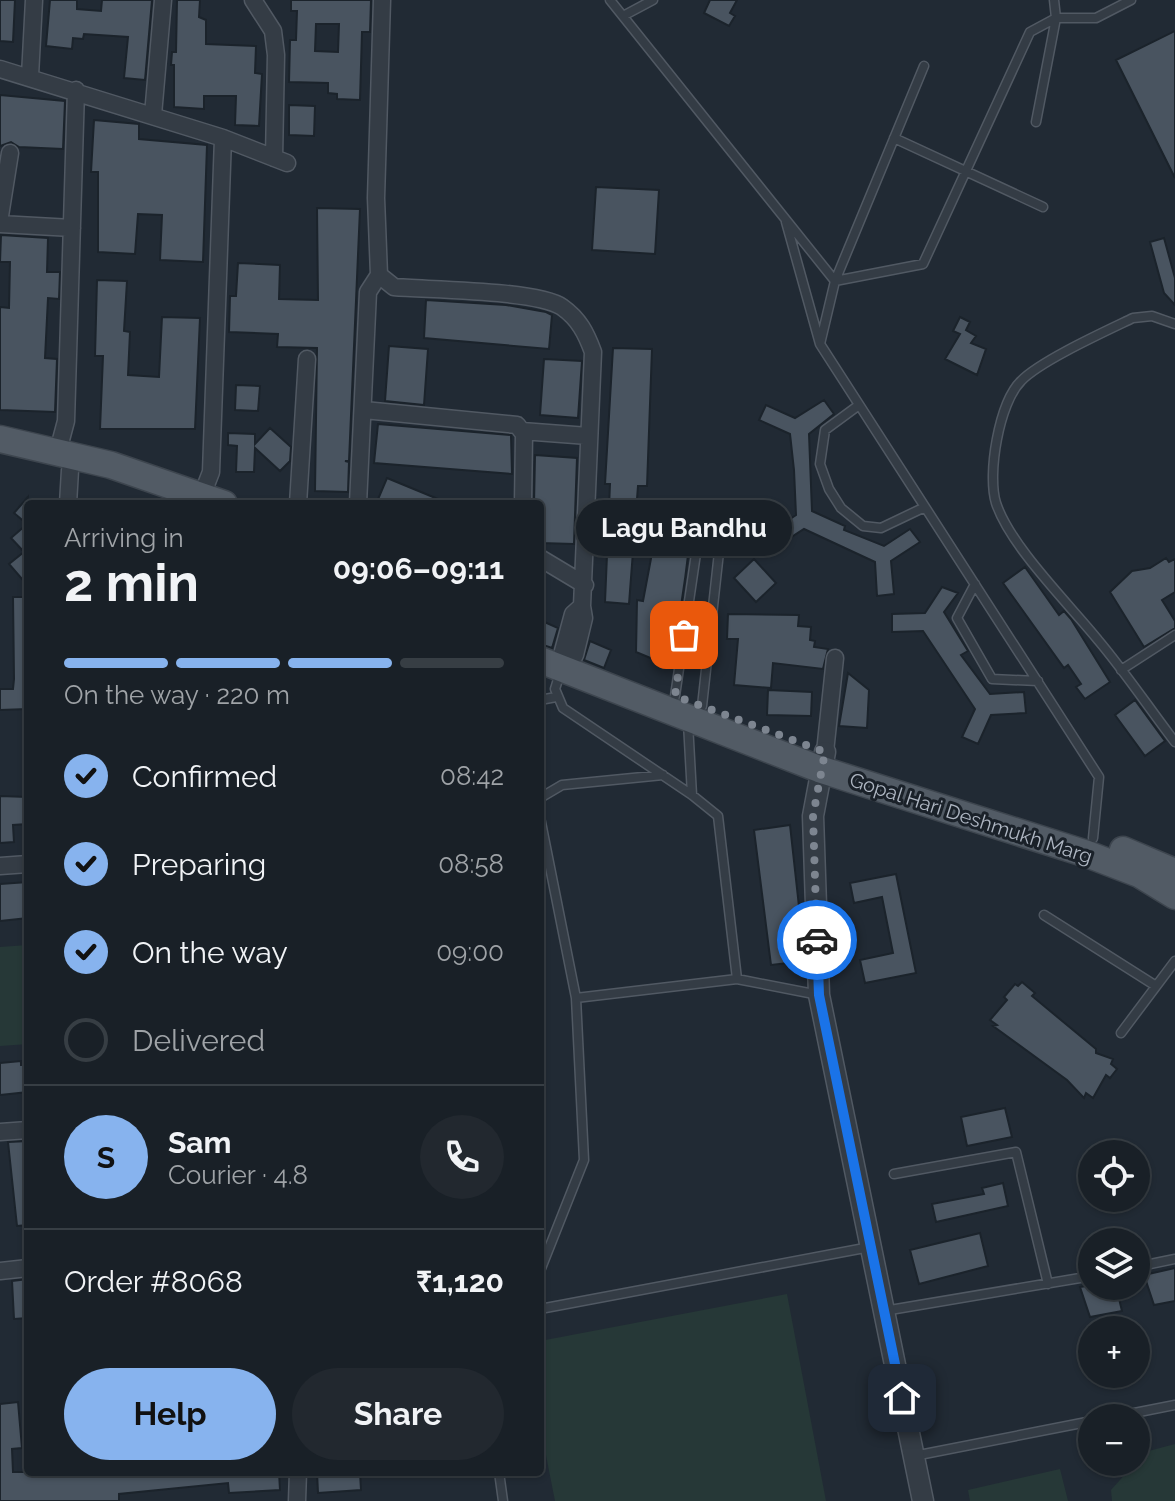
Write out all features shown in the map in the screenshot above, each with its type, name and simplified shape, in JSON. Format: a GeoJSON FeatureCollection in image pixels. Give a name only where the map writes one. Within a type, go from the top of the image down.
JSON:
{"type":"FeatureCollection","features":[{"type":"Feature","properties":{"kind":"main road"},"geometry":{"type":"LineString","coordinates":[[0,439],[201,500]]}},
{"type":"Feature","properties":{"kind":"main road"},"geometry":{"type":"LineString","coordinates":[[0,455],[64,460],[161,500]]}},
{"type":"Feature","properties":{"kind":"main road","name":"Gopal Hari Deshmukh Marg"},"geometry":{"type":"LineString","coordinates":[[556,655],[822,760],[1139,874],[1175,896]]}},
{"type":"Feature","properties":{"kind":"main road","name":"Gopal Hari Deshmukh Marg"},"geometry":{"type":"LineString","coordinates":[[822,760],[1093,838],[1175,872]]}},
{"type":"Feature","properties":{"kind":"street"},"geometry":{"type":"LineString","coordinates":[[30,76],[34,0]]}},
{"type":"Feature","properties":{"kind":"street"},"geometry":{"type":"LineString","coordinates":[[153,115],[163,0]]}},
{"type":"Feature","properties":{"kind":"street"},"geometry":{"type":"LineString","coordinates":[[0,69],[76,90],[281,160],[273,31],[253,0]]}},
{"type":"Feature","properties":{"kind":"street"},"geometry":{"type":"LineString","coordinates":[[358,500],[368,292],[379,275],[376,198],[382,0]]}},
{"type":"Feature","properties":{"kind":"street"},"geometry":{"type":"LineString","coordinates":[[68,500],[64,460],[76,90]]}},
{"type":"Feature","properties":{"kind":"street"},"geometry":{"type":"LineString","coordinates":[[208,500],[223,138]]}},
{"type":"Feature","properties":{"kind":"street"},"geometry":{"type":"LineString","coordinates":[[1,208],[10,153]]}},
{"type":"Feature","properties":{"kind":"street"},"geometry":{"type":"LineString","coordinates":[[0,224],[72,228]]}},
{"type":"Feature","properties":{"kind":"street"},"geometry":{"type":"LineString","coordinates":[[379,275],[394,287],[528,297],[559,305],[584,327],[593,352],[585,585],[582,606],[573,614],[556,655]]}},
{"type":"Feature","properties":{"kind":"street"},"geometry":{"type":"LineString","coordinates":[[298,500],[307,359]]}},
{"type":"Feature","properties":{"kind":"street"},"geometry":{"type":"LineString","coordinates":[[364,410],[513,424],[522,431],[588,436]]}},
{"type":"Feature","properties":{"kind":"street"},"geometry":{"type":"LineString","coordinates":[[522,431],[523,500]]}},
{"type":"Feature","properties":{"kind":"street"},"geometry":{"type":"LineString","coordinates":[[544,560],[585,585]]}},
{"type":"Feature","properties":{"kind":"street"},"geometry":{"type":"LineString","coordinates":[[835,658],[813,816],[819,995],[923,1501]]}},
{"type":"Feature","properties":{"kind":"street"},"geometry":{"type":"LineString","coordinates":[[0,866],[24,864]]}},
{"type":"Feature","properties":{"kind":"street"},"geometry":{"type":"LineString","coordinates":[[0,1132],[24,1130]]}},
{"type":"Feature","properties":{"kind":"street"},"geometry":{"type":"LineString","coordinates":[[0,1271],[24,1268]]}},
{"type":"Feature","properties":{"kind":"street"},"geometry":{"type":"LineString","coordinates":[[297,1501],[298,1476]]}},
{"type":"Feature","properties":{"kind":"lane"},"geometry":{"type":"LineString","coordinates":[[610,0],[835,281]]}},
{"type":"Feature","properties":{"kind":"lane"},"geometry":{"type":"LineString","coordinates":[[623,16],[653,0]]}},
{"type":"Feature","properties":{"kind":"lane"},"geometry":{"type":"LineString","coordinates":[[1036,122],[1056,18],[1054,0]]}},
{"type":"Feature","properties":{"kind":"lane"},"geometry":{"type":"LineString","coordinates":[[835,281],[923,264],[1030,32],[1056,18],[1096,18],[1131,0]]}},
{"type":"Feature","properties":{"kind":"lane"},"geometry":{"type":"LineString","coordinates":[[820,344],[835,281],[924,66]]}},
{"type":"Feature","properties":{"kind":"lane"},"geometry":{"type":"LineString","coordinates":[[894,138],[1043,207]]}},
{"type":"Feature","properties":{"kind":"lane"},"geometry":{"type":"LineString","coordinates":[[784,217],[820,344],[1099,777],[1093,838]]}},
{"type":"Feature","properties":{"kind":"lane"},"geometry":{"type":"LineString","coordinates":[[1175,324],[1152,316],[1133,318],[1021,381],[1006,406],[994,454],[994,490],[1003,516],[1043,576],[1121,670],[1175,742]]}},
{"type":"Feature","properties":{"kind":"lane"},"geometry":{"type":"LineString","coordinates":[[859,405],[825,430],[820,464],[841,508],[863,526],[881,528],[925,507]]}},
{"type":"Feature","properties":{"kind":"lane"},"geometry":{"type":"LineString","coordinates":[[692,795],[688,707],[702,513]]}},
{"type":"Feature","properties":{"kind":"lane"},"geometry":{"type":"LineString","coordinates":[[688,707],[723,516]]}},
{"type":"Feature","properties":{"kind":"lane"},"geometry":{"type":"LineString","coordinates":[[975,584],[957,618],[992,679],[1038,681]]}},
{"type":"Feature","properties":{"kind":"lane"},"geometry":{"type":"LineString","coordinates":[[1121,670],[1175,635]]}},
{"type":"Feature","properties":{"kind":"lane"},"geometry":{"type":"LineString","coordinates":[[556,655],[556,697],[563,708],[718,816],[737,979]]}},
{"type":"Feature","properties":{"kind":"lane"},"geometry":{"type":"LineString","coordinates":[[544,699],[556,697]]}},
{"type":"Feature","properties":{"kind":"lane"},"geometry":{"type":"LineString","coordinates":[[544,796],[562,785],[663,775]]}},
{"type":"Feature","properties":{"kind":"lane"},"geometry":{"type":"LineString","coordinates":[[544,837],[576,998],[584,1160],[544,1261]]}},
{"type":"Feature","properties":{"kind":"lane"},"geometry":{"type":"LineString","coordinates":[[1044,915],[1156,986]]}},
{"type":"Feature","properties":{"kind":"lane"},"geometry":{"type":"LineString","coordinates":[[1121,1033],[1175,961]]}},
{"type":"Feature","properties":{"kind":"lane"},"geometry":{"type":"LineString","coordinates":[[576,998],[737,979],[819,995]]}},
{"type":"Feature","properties":{"kind":"lane"},"geometry":{"type":"LineString","coordinates":[[894,1174],[1016,1152],[1048,1284]]}},
{"type":"Feature","properties":{"kind":"lane"},"geometry":{"type":"LineString","coordinates":[[544,1308],[871,1247]]}},
{"type":"Feature","properties":{"kind":"lane"},"geometry":{"type":"LineString","coordinates":[[1150,1264],[1175,1259]]}},
{"type":"Feature","properties":{"kind":"lane"},"geometry":{"type":"LineString","coordinates":[[884,1311],[1078,1279]]}},
{"type":"Feature","properties":{"kind":"lane"},"geometry":{"type":"LineString","coordinates":[[1150,1410],[1175,1405]]}},
{"type":"Feature","properties":{"kind":"lane"},"geometry":{"type":"LineString","coordinates":[[913,1456],[1078,1424]]}},
{"type":"Feature","properties":{"kind":"lane"},"geometry":{"type":"LineString","coordinates":[[500,1476],[503,1501]]}},
{"type":"Feature","properties":{"kind":"shaded area"},"geometry":{"type":"Polygon","coordinates":[[[24,945],[24,1044],[0,1046],[0,947],[24,945]]]}},
{"type":"Feature","properties":{"kind":"shaded area"},"geometry":{"type":"Polygon","coordinates":[[[787,1294],[826,1501],[555,1501],[544,1445],[544,1340],[787,1294]]]}},
{"type":"Feature","properties":{"kind":"shaded area"},"geometry":{"type":"Polygon","coordinates":[[[1175,1444],[1175,1501],[1112,1501],[1111,1490],[1124,1476],[1150,1476],[1150,1451],[1175,1444]]]}},
{"type":"Feature","properties":{"kind":"shaded area"},"geometry":{"type":"Polygon","coordinates":[[[1060,1469],[1068,1501],[970,1501],[968,1490],[1060,1469]]]}},
{"type":"Feature","properties":{"kind":"building"},"geometry":{"type":"Polygon","coordinates":[[[0,0],[15,0],[13,42],[0,41],[0,0]]]}},
{"type":"Feature","properties":{"kind":"building"},"geometry":{"type":"Polygon","coordinates":[[[50,0],[77,0],[77,9],[101,11],[102,0],[152,0],[145,80],[124,78],[128,37],[84,34],[83,39],[73,38],[72,49],[46,46],[50,0]]]}},
{"type":"Feature","properties":{"kind":"building"},"geometry":{"type":"Polygon","coordinates":[[[177,0],[200,0],[199,17],[206,20],[206,44],[256,46],[255,73],[262,74],[259,126],[235,125],[236,96],[204,96],[204,109],[174,107],[174,65],[171,65],[172,52],[176,52],[177,0]]]}},
{"type":"Feature","properties":{"kind":"building"},"geometry":{"type":"Polygon","coordinates":[[[291,0],[371,0],[370,32],[362,32],[360,100],[337,99],[337,94],[328,93],[328,83],[289,82],[290,40],[296,40],[297,11],[291,11],[291,0]],[[316,24],[315,51],[338,52],[339,24],[316,24]]]}},
{"type":"Feature","properties":{"kind":"building"},"geometry":{"type":"Polygon","coordinates":[[[710,0],[737,0],[730,13],[735,16],[729,26],[704,13],[710,0]]]}},
{"type":"Feature","properties":{"kind":"building"},"geometry":{"type":"Polygon","coordinates":[[[1175,31],[1175,178],[1116,60],[1175,31]]]}},
{"type":"Feature","properties":{"kind":"building"},"geometry":{"type":"Polygon","coordinates":[[[0,95],[65,101],[63,149],[19,147],[11,142],[0,146],[0,95]]]}},
{"type":"Feature","properties":{"kind":"building"},"geometry":{"type":"Polygon","coordinates":[[[289,105],[315,106],[314,136],[289,135],[289,105]]]}},
{"type":"Feature","properties":{"kind":"building"},"geometry":{"type":"Polygon","coordinates":[[[94,120],[139,124],[139,139],[207,145],[203,262],[160,260],[162,215],[138,214],[135,254],[98,252],[98,172],[91,172],[94,120]]]}},
{"type":"Feature","properties":{"kind":"building"},"geometry":{"type":"Polygon","coordinates":[[[596,187],[659,190],[655,254],[592,250],[596,187]]]}},
{"type":"Feature","properties":{"kind":"building"},"geometry":{"type":"Polygon","coordinates":[[[317,208],[360,209],[349,461],[345,461],[349,462],[348,492],[315,491],[317,348],[277,347],[278,334],[229,332],[230,296],[236,296],[238,263],[280,265],[279,299],[318,300],[317,208]]]}},
{"type":"Feature","properties":{"kind":"building"},"geometry":{"type":"Polygon","coordinates":[[[1,235],[48,238],[47,272],[60,272],[59,299],[48,298],[45,358],[57,359],[55,412],[0,410],[0,307],[9,308],[10,262],[0,262],[1,235]]]}},
{"type":"Feature","properties":{"kind":"building"},"geometry":{"type":"Polygon","coordinates":[[[1164,238],[1175,278],[1175,305],[1164,293],[1150,242],[1164,238]]]}},
{"type":"Feature","properties":{"kind":"building"},"geometry":{"type":"Polygon","coordinates":[[[97,280],[127,281],[124,331],[130,332],[128,375],[159,377],[162,317],[200,318],[195,429],[100,429],[103,356],[95,356],[97,280]]]}},
{"type":"Feature","properties":{"kind":"building"},"geometry":{"type":"Polygon","coordinates":[[[426,300],[506,305],[546,312],[552,315],[549,349],[424,338],[426,300]]]}},
{"type":"Feature","properties":{"kind":"building"},"geometry":{"type":"Polygon","coordinates":[[[960,317],[970,322],[966,330],[976,336],[971,343],[986,349],[977,375],[945,359],[960,334],[953,331],[960,317]]]}},
{"type":"Feature","properties":{"kind":"building"},"geometry":{"type":"Polygon","coordinates":[[[389,346],[428,349],[424,405],[385,401],[389,346]]]}},
{"type":"Feature","properties":{"kind":"building"},"geometry":{"type":"Polygon","coordinates":[[[613,348],[652,349],[647,486],[638,486],[629,604],[605,602],[610,484],[605,484],[613,348]]]}},
{"type":"Feature","properties":{"kind":"building"},"geometry":{"type":"Polygon","coordinates":[[[544,359],[582,361],[578,418],[540,415],[544,359]]]}},
{"type":"Feature","properties":{"kind":"building"},"geometry":{"type":"Polygon","coordinates":[[[236,385],[260,386],[258,411],[235,410],[236,385]]]}},
{"type":"Feature","properties":{"kind":"building"},"geometry":{"type":"Polygon","coordinates":[[[824,400],[834,414],[809,434],[812,511],[845,526],[844,530],[884,546],[910,529],[920,542],[891,561],[894,594],[877,596],[875,562],[804,529],[779,545],[771,532],[796,515],[794,470],[790,434],[759,420],[766,405],[795,418],[824,400]]]}},
{"type":"Feature","properties":{"kind":"building"},"geometry":{"type":"Polygon","coordinates":[[[378,424],[511,435],[512,474],[374,463],[378,424]]]}},
{"type":"Feature","properties":{"kind":"building"},"geometry":{"type":"Polygon","coordinates":[[[270,428],[291,447],[290,461],[280,471],[255,448],[254,472],[236,472],[237,446],[228,445],[228,433],[255,434],[255,444],[270,428]]]}},
{"type":"Feature","properties":{"kind":"building"},"geometry":{"type":"Polygon","coordinates":[[[535,455],[577,458],[574,544],[544,543],[544,500],[534,500],[535,455]]]}},
{"type":"Feature","properties":{"kind":"building"},"geometry":{"type":"Polygon","coordinates":[[[387,478],[440,500],[378,500],[387,478]]]}},
{"type":"Feature","properties":{"kind":"building"},"geometry":{"type":"Polygon","coordinates":[[[662,500],[691,505],[683,547],[689,547],[672,667],[636,652],[637,600],[643,601],[662,500]]]}},
{"type":"Feature","properties":{"kind":"building"},"geometry":{"type":"Polygon","coordinates":[[[24,502],[24,521],[14,513],[24,502]]]}},
{"type":"Feature","properties":{"kind":"building"},"geometry":{"type":"Polygon","coordinates":[[[24,527],[24,552],[11,538],[24,527]]]}},
{"type":"Feature","properties":{"kind":"building"},"geometry":{"type":"Polygon","coordinates":[[[24,552],[24,581],[9,564],[24,552]]]}},
{"type":"Feature","properties":{"kind":"building"},"geometry":{"type":"Polygon","coordinates":[[[1166,558],[1169,562],[1175,559],[1175,592],[1162,600],[1175,621],[1175,628],[1144,647],[1110,592],[1132,571],[1150,568],[1166,558]]]}},
{"type":"Feature","properties":{"kind":"building"},"geometry":{"type":"Polygon","coordinates":[[[754,559],[776,583],[756,602],[734,578],[754,559]]]}},
{"type":"Feature","properties":{"kind":"building"},"geometry":{"type":"Polygon","coordinates":[[[1025,567],[1059,615],[1064,611],[1071,619],[1110,682],[1085,699],[1076,687],[1081,684],[1068,665],[1064,668],[1003,583],[1025,567]]]}},
{"type":"Feature","properties":{"kind":"building"},"geometry":{"type":"Polygon","coordinates":[[[942,587],[958,593],[944,612],[968,651],[961,655],[990,694],[1024,692],[1026,713],[991,715],[978,744],[962,737],[975,709],[923,631],[892,632],[892,614],[925,613],[942,587]]]}},
{"type":"Feature","properties":{"kind":"building"},"geometry":{"type":"Polygon","coordinates":[[[13,597],[24,597],[24,709],[0,710],[0,689],[13,689],[13,597]]]}},
{"type":"Feature","properties":{"kind":"building"},"geometry":{"type":"Polygon","coordinates":[[[728,614],[799,615],[798,626],[811,627],[810,640],[815,641],[814,647],[828,649],[823,669],[773,663],[771,688],[734,685],[738,639],[727,639],[728,614]]]}},
{"type":"Feature","properties":{"kind":"building"},"geometry":{"type":"Polygon","coordinates":[[[544,622],[558,628],[552,648],[544,645],[544,622]]]}},
{"type":"Feature","properties":{"kind":"building"},"geometry":{"type":"Polygon","coordinates":[[[590,641],[611,650],[604,668],[584,660],[590,641]]]}},
{"type":"Feature","properties":{"kind":"building"},"geometry":{"type":"Polygon","coordinates":[[[848,673],[869,690],[867,728],[839,726],[848,673]]]}},
{"type":"Feature","properties":{"kind":"building"},"geometry":{"type":"Polygon","coordinates":[[[768,690],[812,692],[811,716],[767,715],[768,690]]]}},
{"type":"Feature","properties":{"kind":"building"},"geometry":{"type":"Polygon","coordinates":[[[1135,700],[1165,741],[1145,756],[1115,715],[1135,700]]]}},
{"type":"Feature","properties":{"kind":"building"},"geometry":{"type":"Polygon","coordinates":[[[0,796],[24,797],[24,824],[13,825],[14,842],[0,843],[0,796]]]}},
{"type":"Feature","properties":{"kind":"building"},"geometry":{"type":"Polygon","coordinates":[[[790,825],[805,961],[771,965],[754,830],[790,825]]]}},
{"type":"Feature","properties":{"kind":"building"},"geometry":{"type":"Polygon","coordinates":[[[896,874],[916,973],[865,983],[860,960],[893,953],[882,897],[854,903],[850,883],[896,874]]]}},
{"type":"Feature","properties":{"kind":"building"},"geometry":{"type":"Polygon","coordinates":[[[24,882],[24,918],[0,921],[0,884],[24,882]]]}},
{"type":"Feature","properties":{"kind":"building"},"geometry":{"type":"Polygon","coordinates":[[[1022,982],[1035,993],[1032,996],[1096,1049],[1096,1053],[1113,1059],[1111,1064],[1117,1069],[1110,1078],[1106,1075],[1093,1098],[1086,1093],[1084,1098],[1067,1080],[993,1026],[997,1025],[990,1020],[1007,1000],[1004,997],[1015,984],[1018,986],[1022,982]]]}},
{"type":"Feature","properties":{"kind":"building"},"geometry":{"type":"Polygon","coordinates":[[[21,1061],[24,1065],[24,1092],[0,1095],[0,1063],[21,1061]]]}},
{"type":"Feature","properties":{"kind":"building"},"geometry":{"type":"Polygon","coordinates":[[[1005,1108],[1012,1137],[967,1146],[961,1117],[1005,1108]]]}},
{"type":"Feature","properties":{"kind":"building"},"geometry":{"type":"Polygon","coordinates":[[[24,1141],[24,1225],[17,1226],[8,1142],[24,1141]]]}},
{"type":"Feature","properties":{"kind":"building"},"geometry":{"type":"Polygon","coordinates":[[[1003,1183],[1008,1206],[936,1222],[932,1204],[984,1194],[982,1188],[1003,1183]]]}},
{"type":"Feature","properties":{"kind":"building"},"geometry":{"type":"Polygon","coordinates":[[[980,1233],[988,1266],[919,1284],[910,1250],[980,1233]]]}},
{"type":"Feature","properties":{"kind":"building"},"geometry":{"type":"Polygon","coordinates":[[[1175,1268],[1175,1301],[1154,1305],[1150,1293],[1150,1274],[1175,1268]]]}},
{"type":"Feature","properties":{"kind":"building"},"geometry":{"type":"Polygon","coordinates":[[[24,1280],[24,1318],[14,1319],[12,1281],[24,1280]]]}},
{"type":"Feature","properties":{"kind":"building"},"geometry":{"type":"Polygon","coordinates":[[[1084,1300],[1119,1300],[1122,1311],[1090,1316],[1084,1300]]]}},
{"type":"Feature","properties":{"kind":"building"},"geometry":{"type":"Polygon","coordinates":[[[18,1402],[22,1448],[12,1449],[13,1472],[24,1472],[24,1476],[279,1476],[280,1490],[229,1493],[228,1483],[119,1494],[119,1501],[0,1501],[0,1404],[18,1402]]]}},
{"type":"Feature","properties":{"kind":"building"},"geometry":{"type":"Polygon","coordinates":[[[317,1476],[360,1476],[361,1490],[318,1493],[317,1476]]]}},
{"type":"Feature","properties":{"kind":"way so far"},"geometry":{"type":"LineString","coordinates":[[684,635],[675,696],[825,752],[819,769],[813,816],[817,940]]}},
{"type":"Feature","properties":{"kind":"place","name":"Lagu Bandhu"},"geometry":{"type":"Point","coordinates":[684,635]}},
{"type":"Feature","properties":{"kind":"route"},"geometry":{"type":"LineString","coordinates":[[817,940],[819,995],[902,1398]]}}]}
